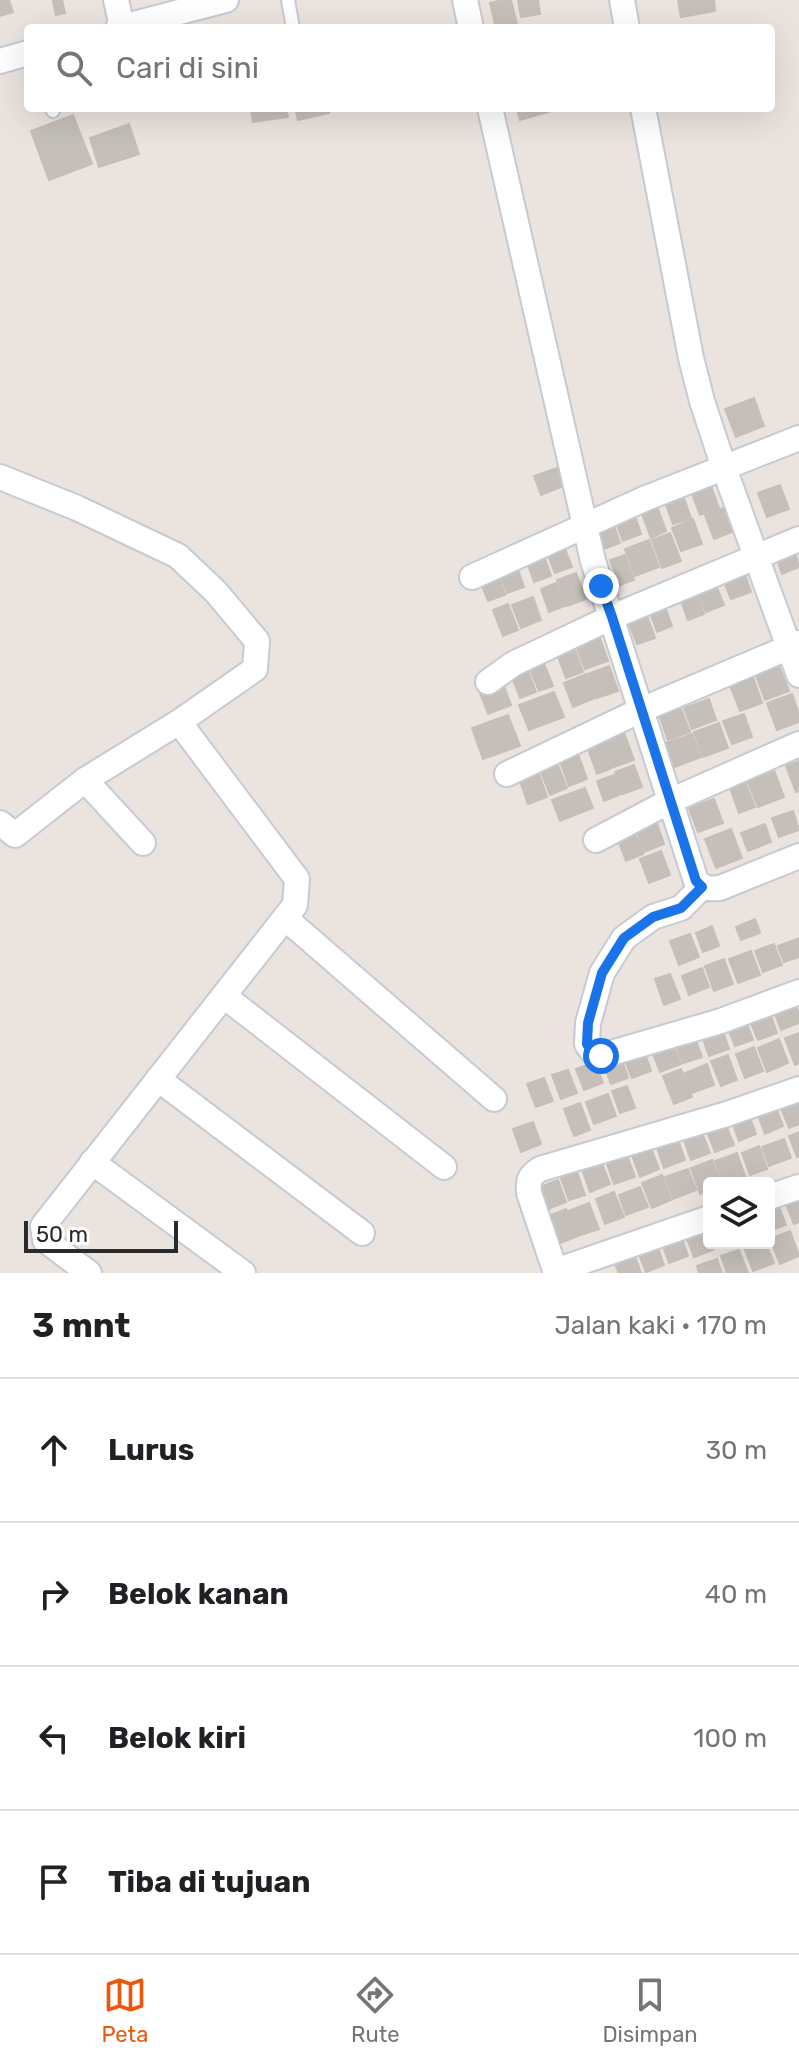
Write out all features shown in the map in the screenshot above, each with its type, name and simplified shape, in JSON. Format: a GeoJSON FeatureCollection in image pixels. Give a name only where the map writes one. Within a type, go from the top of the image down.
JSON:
{"type":"FeatureCollection","features":[{"type":"Feature","properties":{"kind":"street"},"geometry":{"type":"LineString","coordinates":[[116,0],[120,24]]}},
{"type":"Feature","properties":{"kind":"street"},"geometry":{"type":"LineString","coordinates":[[132,24],[226,0]]}},
{"type":"Feature","properties":{"kind":"street"},"geometry":{"type":"LineString","coordinates":[[465,0],[470,24]]}},
{"type":"Feature","properties":{"kind":"street"},"geometry":{"type":"LineString","coordinates":[[622,0],[626,24]]}},
{"type":"Feature","properties":{"kind":"street"},"geometry":{"type":"LineString","coordinates":[[0,61],[24,54]]}},
{"type":"Feature","properties":{"kind":"street"},"geometry":{"type":"LineString","coordinates":[[491,112],[584,526],[696,881],[702,887],[720,888],[799,856]]}},
{"type":"Feature","properties":{"kind":"street"},"geometry":{"type":"LineString","coordinates":[[644,112],[702,401],[724,468],[794,645],[799,675]]}},
{"type":"Feature","properties":{"kind":"street"},"geometry":{"type":"LineString","coordinates":[[472,577],[644,499],[799,438]]}},
{"type":"Feature","properties":{"kind":"street"},"geometry":{"type":"LineString","coordinates":[[0,477],[77,508],[178,556],[216,592],[257,641],[255,669],[179,722],[85,780],[15,835],[0,823]]}},
{"type":"Feature","properties":{"kind":"street"},"geometry":{"type":"LineString","coordinates":[[488,682],[513,664],[612,617],[799,539]]}},
{"type":"Feature","properties":{"kind":"street"},"geometry":{"type":"LineString","coordinates":[[507,774],[641,710],[794,645]]}},
{"type":"Feature","properties":{"kind":"street"},"geometry":{"type":"LineString","coordinates":[[89,1273],[45,1240],[43,1226],[295,905],[297,879],[179,722]]}},
{"type":"Feature","properties":{"kind":"street"},"geometry":{"type":"LineString","coordinates":[[596,840],[670,801],[799,744]]}},
{"type":"Feature","properties":{"kind":"street"},"geometry":{"type":"LineString","coordinates":[[85,780],[143,843]]}},
{"type":"Feature","properties":{"kind":"street"},"geometry":{"type":"LineString","coordinates":[[702,887],[681,908],[653,917],[624,938],[602,973],[588,1023],[587,1044],[592,1051],[601,1056],[721,1021],[799,992]]}},
{"type":"Feature","properties":{"kind":"street"},"geometry":{"type":"LineString","coordinates":[[285,918],[494,1099]]}},
{"type":"Feature","properties":{"kind":"street"},"geometry":{"type":"LineString","coordinates":[[224,996],[444,1167]]}},
{"type":"Feature","properties":{"kind":"street"},"geometry":{"type":"LineString","coordinates":[[158,1079],[362,1233]]}},
{"type":"Feature","properties":{"kind":"street"},"geometry":{"type":"LineString","coordinates":[[703,1220],[556,1272],[528,1182],[531,1174],[540,1169],[727,1114],[799,1089]]}},
{"type":"Feature","properties":{"kind":"street"},"geometry":{"type":"LineString","coordinates":[[92,1162],[243,1273]]}},
{"type":"Feature","properties":{"kind":"street"},"geometry":{"type":"LineString","coordinates":[[775,1195],[799,1187]]}},
{"type":"Feature","properties":{"kind":"lane"},"geometry":{"type":"LineString","coordinates":[[288,0],[292,24]]}},
{"type":"Feature","properties":{"kind":"building"},"geometry":{"type":"Polygon","coordinates":[[[0,0],[9,0],[13,12],[0,16],[0,0]]]}},
{"type":"Feature","properties":{"kind":"building"},"geometry":{"type":"Polygon","coordinates":[[[62,0],[65,13],[56,15],[53,1],[62,0]]]}},
{"type":"Feature","properties":{"kind":"building"},"geometry":{"type":"Polygon","coordinates":[[[511,0],[517,24],[495,24],[490,3],[511,0]]]}},
{"type":"Feature","properties":{"kind":"building"},"geometry":{"type":"Polygon","coordinates":[[[518,0],[538,0],[540,14],[521,17],[518,0]]]}},
{"type":"Feature","properties":{"kind":"building"},"geometry":{"type":"Polygon","coordinates":[[[678,0],[714,0],[715,11],[681,17],[678,0]]]}},
{"type":"Feature","properties":{"kind":"building"},"geometry":{"type":"Polygon","coordinates":[[[252,112],[287,112],[288,117],[253,122],[252,112]]]}},
{"type":"Feature","properties":{"kind":"building"},"geometry":{"type":"Polygon","coordinates":[[[296,112],[329,112],[329,113],[298,120],[296,112]]]}},
{"type":"Feature","properties":{"kind":"building"},"geometry":{"type":"Polygon","coordinates":[[[518,112],[548,112],[520,120],[518,112]]]}},
{"type":"Feature","properties":{"kind":"building"},"geometry":{"type":"Polygon","coordinates":[[[73,115],[92,164],[49,180],[31,131],[73,115]]]}},
{"type":"Feature","properties":{"kind":"building"},"geometry":{"type":"Polygon","coordinates":[[[129,124],[139,154],[99,167],[90,138],[129,124]]]}},
{"type":"Feature","properties":{"kind":"building"},"geometry":{"type":"Polygon","coordinates":[[[754,398],[764,426],[736,437],[725,409],[754,398]]]}},
{"type":"Feature","properties":{"kind":"building"},"geometry":{"type":"Polygon","coordinates":[[[557,468],[564,486],[541,495],[534,476],[557,468]]]}},
{"type":"Feature","properties":{"kind":"building"},"geometry":{"type":"Polygon","coordinates":[[[708,478],[719,508],[700,515],[689,486],[708,478]]]}},
{"type":"Feature","properties":{"kind":"building"},"geometry":{"type":"Polygon","coordinates":[[[780,485],[789,509],[767,517],[758,493],[780,485]]]}},
{"type":"Feature","properties":{"kind":"building"},"geometry":{"type":"Polygon","coordinates":[[[680,487],[691,518],[673,524],[662,494],[680,487]]]}},
{"type":"Feature","properties":{"kind":"building"},"geometry":{"type":"Polygon","coordinates":[[[655,501],[666,531],[651,538],[639,506],[655,501]]]}},
{"type":"Feature","properties":{"kind":"building"},"geometry":{"type":"Polygon","coordinates":[[[723,508],[732,532],[714,539],[705,515],[723,508]]]}},
{"type":"Feature","properties":{"kind":"building"},"geometry":{"type":"Polygon","coordinates":[[[633,510],[641,534],[623,541],[614,517],[633,510]]]}},
{"type":"Feature","properties":{"kind":"building"},"geometry":{"type":"Polygon","coordinates":[[[693,519],[702,544],[681,551],[672,528],[693,519]]]}},
{"type":"Feature","properties":{"kind":"building"},"geometry":{"type":"Polygon","coordinates":[[[612,520],[620,543],[604,549],[596,526],[612,520]]]}},
{"type":"Feature","properties":{"kind":"building"},"geometry":{"type":"Polygon","coordinates":[[[670,533],[681,561],[662,568],[652,540],[670,533]]]}},
{"type":"Feature","properties":{"kind":"building"},"geometry":{"type":"Polygon","coordinates":[[[649,540],[659,567],[635,576],[625,549],[649,540]]]}},
{"type":"Feature","properties":{"kind":"building"},"geometry":{"type":"Polygon","coordinates":[[[563,544],[572,567],[555,573],[546,550],[563,544]]]}},
{"type":"Feature","properties":{"kind":"building"},"geometry":{"type":"Polygon","coordinates":[[[795,552],[799,567],[782,574],[777,559],[795,552]]]}},
{"type":"Feature","properties":{"kind":"building"},"geometry":{"type":"Polygon","coordinates":[[[543,553],[551,576],[534,582],[526,559],[543,553]]]}},
{"type":"Feature","properties":{"kind":"building"},"geometry":{"type":"Polygon","coordinates":[[[625,555],[634,580],[620,585],[610,560],[625,555]]]}},
{"type":"Feature","properties":{"kind":"building"},"geometry":{"type":"Polygon","coordinates":[[[516,564],[524,587],[507,593],[499,571],[516,564]]]}},
{"type":"Feature","properties":{"kind":"building"},"geometry":{"type":"Polygon","coordinates":[[[743,569],[751,592],[731,599],[722,577],[743,569]]]}},
{"type":"Feature","properties":{"kind":"building"},"geometry":{"type":"Polygon","coordinates":[[[576,573],[586,599],[567,606],[557,580],[576,573]]]}},
{"type":"Feature","properties":{"kind":"building"},"geometry":{"type":"Polygon","coordinates":[[[498,574],[505,595],[488,601],[480,581],[498,574]]]}},
{"type":"Feature","properties":{"kind":"building"},"geometry":{"type":"Polygon","coordinates":[[[714,580],[724,605],[706,612],[696,587],[714,580]]]}},
{"type":"Feature","properties":{"kind":"building"},"geometry":{"type":"Polygon","coordinates":[[[556,583],[565,606],[549,612],[541,589],[556,583]]]}},
{"type":"Feature","properties":{"kind":"building"},"geometry":{"type":"Polygon","coordinates":[[[695,588],[704,614],[688,620],[679,595],[695,588]]]}},
{"type":"Feature","properties":{"kind":"building"},"geometry":{"type":"Polygon","coordinates":[[[533,597],[541,620],[521,628],[512,605],[533,597]]]}},
{"type":"Feature","properties":{"kind":"building"},"geometry":{"type":"Polygon","coordinates":[[[663,602],[672,626],[657,632],[648,607],[663,602]]]}},
{"type":"Feature","properties":{"kind":"building"},"geometry":{"type":"Polygon","coordinates":[[[508,604],[518,630],[503,636],[493,610],[508,604]]]}},
{"type":"Feature","properties":{"kind":"building"},"geometry":{"type":"Polygon","coordinates":[[[645,610],[655,638],[637,644],[626,616],[645,610]]]}},
{"type":"Feature","properties":{"kind":"building"},"geometry":{"type":"Polygon","coordinates":[[[599,636],[608,661],[585,669],[576,645],[599,636]]]}},
{"type":"Feature","properties":{"kind":"building"},"geometry":{"type":"Polygon","coordinates":[[[573,644],[583,672],[566,678],[556,651],[573,644]]]}},
{"type":"Feature","properties":{"kind":"building"},"geometry":{"type":"Polygon","coordinates":[[[543,661],[553,686],[539,691],[529,666],[543,661]]]}},
{"type":"Feature","properties":{"kind":"building"},"geometry":{"type":"Polygon","coordinates":[[[609,666],[618,691],[597,698],[588,674],[609,666]]]}},
{"type":"Feature","properties":{"kind":"building"},"geometry":{"type":"Polygon","coordinates":[[[779,666],[789,691],[765,700],[756,675],[779,666]]]}},
{"type":"Feature","properties":{"kind":"building"},"geometry":{"type":"Polygon","coordinates":[[[527,668],[536,692],[520,698],[511,674],[527,668]]]}},
{"type":"Feature","properties":{"kind":"building"},"geometry":{"type":"Polygon","coordinates":[[[586,674],[595,698],[573,707],[564,683],[586,674]]]}},
{"type":"Feature","properties":{"kind":"building"},"geometry":{"type":"Polygon","coordinates":[[[753,677],[762,703],[740,711],[730,685],[753,677]]]}},
{"type":"Feature","properties":{"kind":"building"},"geometry":{"type":"Polygon","coordinates":[[[502,681],[511,705],[488,714],[479,690],[502,681]]]}},
{"type":"Feature","properties":{"kind":"building"},"geometry":{"type":"Polygon","coordinates":[[[554,692],[564,717],[529,730],[519,705],[554,692]]]}},
{"type":"Feature","properties":{"kind":"building"},"geometry":{"type":"Polygon","coordinates":[[[792,694],[799,722],[777,730],[767,703],[792,694]]]}},
{"type":"Feature","properties":{"kind":"building"},"geometry":{"type":"Polygon","coordinates":[[[709,699],[716,720],[692,729],[684,708],[709,699]]]}},
{"type":"Feature","properties":{"kind":"building"},"geometry":{"type":"Polygon","coordinates":[[[680,706],[690,732],[668,740],[659,714],[680,706]]]}},
{"type":"Feature","properties":{"kind":"building"},"geometry":{"type":"Polygon","coordinates":[[[744,714],[752,737],[732,744],[723,721],[744,714]]]}},
{"type":"Feature","properties":{"kind":"building"},"geometry":{"type":"Polygon","coordinates":[[[508,715],[520,746],[483,759],[472,728],[508,715]]]}},
{"type":"Feature","properties":{"kind":"building"},"geometry":{"type":"Polygon","coordinates":[[[719,723],[728,748],[703,757],[694,732],[719,723]]]}},
{"type":"Feature","properties":{"kind":"building"},"geometry":{"type":"Polygon","coordinates":[[[623,730],[634,760],[611,768],[601,739],[623,730]]]}},
{"type":"Feature","properties":{"kind":"building"},"geometry":{"type":"Polygon","coordinates":[[[692,734],[701,757],[675,767],[666,743],[692,734]]]}},
{"type":"Feature","properties":{"kind":"building"},"geometry":{"type":"Polygon","coordinates":[[[600,741],[610,769],[597,774],[587,746],[600,741]]]}},
{"type":"Feature","properties":{"kind":"building"},"geometry":{"type":"Polygon","coordinates":[[[578,754],[587,779],[569,786],[560,761],[578,754]]]}},
{"type":"Feature","properties":{"kind":"building"},"geometry":{"type":"Polygon","coordinates":[[[799,761],[799,791],[796,792],[786,766],[799,761]]]}},
{"type":"Feature","properties":{"kind":"building"},"geometry":{"type":"Polygon","coordinates":[[[557,763],[567,788],[550,795],[540,769],[557,763]]]}},
{"type":"Feature","properties":{"kind":"building"},"geometry":{"type":"Polygon","coordinates":[[[634,765],[642,787],[623,794],[615,772],[634,765]]]}},
{"type":"Feature","properties":{"kind":"building"},"geometry":{"type":"Polygon","coordinates":[[[774,770],[784,797],[758,807],[747,780],[774,770]]]}},
{"type":"Feature","properties":{"kind":"building"},"geometry":{"type":"Polygon","coordinates":[[[538,771],[547,797],[528,804],[519,778],[538,771]]]}},
{"type":"Feature","properties":{"kind":"building"},"geometry":{"type":"Polygon","coordinates":[[[614,775],[621,794],[604,801],[597,781],[614,775]]]}},
{"type":"Feature","properties":{"kind":"building"},"geometry":{"type":"Polygon","coordinates":[[[744,779],[755,807],[739,813],[729,785],[744,779]]]}},
{"type":"Feature","properties":{"kind":"building"},"geometry":{"type":"Polygon","coordinates":[[[585,788],[593,808],[560,821],[552,800],[585,788]]]}},
{"type":"Feature","properties":{"kind":"building"},"geometry":{"type":"Polygon","coordinates":[[[714,799],[723,823],[698,832],[689,808],[714,799]]]}},
{"type":"Feature","properties":{"kind":"building"},"geometry":{"type":"Polygon","coordinates":[[[793,811],[799,830],[779,837],[772,818],[793,811]]]}},
{"type":"Feature","properties":{"kind":"building"},"geometry":{"type":"Polygon","coordinates":[[[656,821],[664,844],[644,852],[636,829],[656,821]]]}},
{"type":"Feature","properties":{"kind":"building"},"geometry":{"type":"Polygon","coordinates":[[[765,824],[771,842],[748,851],[741,833],[765,824]]]}},
{"type":"Feature","properties":{"kind":"building"},"geometry":{"type":"Polygon","coordinates":[[[731,829],[742,858],[716,868],[705,839],[731,829]]]}},
{"type":"Feature","properties":{"kind":"building"},"geometry":{"type":"Polygon","coordinates":[[[634,831],[643,854],[626,861],[617,837],[634,831]]]}},
{"type":"Feature","properties":{"kind":"building"},"geometry":{"type":"Polygon","coordinates":[[[661,851],[670,875],[649,883],[640,859],[661,851]]]}},
{"type":"Feature","properties":{"kind":"building"},"geometry":{"type":"Polygon","coordinates":[[[755,919],[760,933],[741,940],[736,927],[755,919]]]}},
{"type":"Feature","properties":{"kind":"building"},"geometry":{"type":"Polygon","coordinates":[[[712,926],[719,946],[703,952],[696,933],[712,926]]]}},
{"type":"Feature","properties":{"kind":"building"},"geometry":{"type":"Polygon","coordinates":[[[690,934],[699,957],[679,965],[670,941],[690,934]]]}},
{"type":"Feature","properties":{"kind":"building"},"geometry":{"type":"Polygon","coordinates":[[[799,938],[799,957],[784,962],[778,946],[799,938]]]}},
{"type":"Feature","properties":{"kind":"building"},"geometry":{"type":"Polygon","coordinates":[[[774,944],[782,965],[763,972],[755,951],[774,944]]]}},
{"type":"Feature","properties":{"kind":"building"},"geometry":{"type":"Polygon","coordinates":[[[751,951],[760,975],[738,983],[729,959],[751,951]]]}},
{"type":"Feature","properties":{"kind":"building"},"geometry":{"type":"Polygon","coordinates":[[[724,959],[733,984],[714,991],[705,966],[724,959]]]}},
{"type":"Feature","properties":{"kind":"building"},"geometry":{"type":"Polygon","coordinates":[[[702,968],[709,987],[689,995],[682,976],[702,968]]]}},
{"type":"Feature","properties":{"kind":"building"},"geometry":{"type":"Polygon","coordinates":[[[670,974],[680,999],[664,1005],[655,979],[670,974]]]}},
{"type":"Feature","properties":{"kind":"building"},"geometry":{"type":"Polygon","coordinates":[[[794,1000],[799,1023],[781,1030],[773,1008],[794,1000]]]}},
{"type":"Feature","properties":{"kind":"building"},"geometry":{"type":"Polygon","coordinates":[[[769,1011],[777,1033],[758,1040],[749,1018],[769,1011]]]}},
{"type":"Feature","properties":{"kind":"building"},"geometry":{"type":"Polygon","coordinates":[[[745,1019],[753,1040],[735,1046],[727,1026],[745,1019]]]}},
{"type":"Feature","properties":{"kind":"building"},"geometry":{"type":"Polygon","coordinates":[[[721,1026],[729,1049],[709,1056],[701,1033],[721,1026]]]}},
{"type":"Feature","properties":{"kind":"building"},"geometry":{"type":"Polygon","coordinates":[[[799,1033],[799,1063],[795,1065],[785,1038],[799,1033]]]}},
{"type":"Feature","properties":{"kind":"building"},"geometry":{"type":"Polygon","coordinates":[[[694,1035],[702,1057],[683,1063],[675,1042],[694,1035]]]}},
{"type":"Feature","properties":{"kind":"building"},"geometry":{"type":"Polygon","coordinates":[[[779,1039],[788,1063],[767,1072],[758,1048],[779,1039]]]}},
{"type":"Feature","properties":{"kind":"building"},"geometry":{"type":"Polygon","coordinates":[[[672,1041],[681,1064],[660,1072],[651,1048],[672,1041]]]}},
{"type":"Feature","properties":{"kind":"building"},"geometry":{"type":"Polygon","coordinates":[[[754,1047],[763,1071],[745,1078],[736,1054],[754,1047]]]}},
{"type":"Feature","properties":{"kind":"building"},"geometry":{"type":"Polygon","coordinates":[[[643,1048],[651,1071],[632,1078],[623,1056],[643,1048]]]}},
{"type":"Feature","properties":{"kind":"building"},"geometry":{"type":"Polygon","coordinates":[[[620,1055],[628,1078],[611,1084],[603,1062],[620,1055]]]}},
{"type":"Feature","properties":{"kind":"building"},"geometry":{"type":"Polygon","coordinates":[[[728,1055],[737,1080],[721,1086],[711,1061],[728,1055]]]}},
{"type":"Feature","properties":{"kind":"building"},"geometry":{"type":"Polygon","coordinates":[[[595,1062],[603,1083],[584,1090],[576,1069],[595,1062]]]}},
{"type":"Feature","properties":{"kind":"building"},"geometry":{"type":"Polygon","coordinates":[[[707,1064],[714,1085],[692,1093],[685,1073],[707,1064]]]}},
{"type":"Feature","properties":{"kind":"building"},"geometry":{"type":"Polygon","coordinates":[[[681,1069],[692,1097],[674,1104],[663,1076],[681,1069]]]}},
{"type":"Feature","properties":{"kind":"building"},"geometry":{"type":"Polygon","coordinates":[[[568,1070],[577,1093],[561,1099],[552,1075],[568,1070]]]}},
{"type":"Feature","properties":{"kind":"building"},"geometry":{"type":"Polygon","coordinates":[[[544,1078],[553,1101],[536,1107],[527,1084],[544,1078]]]}},
{"type":"Feature","properties":{"kind":"building"},"geometry":{"type":"Polygon","coordinates":[[[627,1086],[635,1108],[620,1113],[612,1091],[627,1086]]]}},
{"type":"Feature","properties":{"kind":"building"},"geometry":{"type":"Polygon","coordinates":[[[608,1094],[616,1116],[594,1124],[586,1102],[608,1094]]]}},
{"type":"Feature","properties":{"kind":"building"},"geometry":{"type":"Polygon","coordinates":[[[799,1098],[799,1124],[789,1128],[780,1105],[799,1098]]]}},
{"type":"Feature","properties":{"kind":"building"},"geometry":{"type":"Polygon","coordinates":[[[580,1103],[590,1130],[574,1136],[564,1109],[580,1103]]]}},
{"type":"Feature","properties":{"kind":"building"},"geometry":{"type":"Polygon","coordinates":[[[775,1105],[783,1126],[765,1134],[757,1112],[775,1105]]]}},
{"type":"Feature","properties":{"kind":"building"},"geometry":{"type":"Polygon","coordinates":[[[749,1115],[756,1134],[739,1141],[732,1122],[749,1115]]]}},
{"type":"Feature","properties":{"kind":"building"},"geometry":{"type":"Polygon","coordinates":[[[533,1122],[541,1144],[521,1152],[513,1129],[533,1122]]]}},
{"type":"Feature","properties":{"kind":"building"},"geometry":{"type":"Polygon","coordinates":[[[725,1122],[734,1145],[715,1152],[706,1129],[725,1122]]]}},
{"type":"Feature","properties":{"kind":"building"},"geometry":{"type":"Polygon","coordinates":[[[799,1132],[799,1157],[797,1157],[789,1136],[799,1132]]]}},
{"type":"Feature","properties":{"kind":"building"},"geometry":{"type":"Polygon","coordinates":[[[702,1133],[710,1153],[691,1160],[684,1140],[702,1133]]]}},
{"type":"Feature","properties":{"kind":"building"},"geometry":{"type":"Polygon","coordinates":[[[677,1137],[685,1160],[664,1168],[656,1145],[677,1137]]]}},
{"type":"Feature","properties":{"kind":"building"},"geometry":{"type":"Polygon","coordinates":[[[784,1139],[791,1158],[769,1166],[762,1147],[784,1139]]]}},
{"type":"Feature","properties":{"kind":"building"},"geometry":{"type":"Polygon","coordinates":[[[759,1146],[767,1169],[750,1175],[742,1153],[759,1146]]]}},
{"type":"Feature","properties":{"kind":"building"},"geometry":{"type":"Polygon","coordinates":[[[651,1148],[659,1169],[640,1177],[632,1155],[651,1148]]]}},
{"type":"Feature","properties":{"kind":"building"},"geometry":{"type":"Polygon","coordinates":[[[626,1153],[635,1177],[614,1184],[606,1161],[626,1153]]]}},
{"type":"Feature","properties":{"kind":"building"},"geometry":{"type":"Polygon","coordinates":[[[737,1153],[745,1176],[721,1177],[715,1161],[737,1153]]]}},
{"type":"Feature","properties":{"kind":"building"},"geometry":{"type":"Polygon","coordinates":[[[712,1160],[719,1177],[703,1177],[703,1193],[700,1194],[691,1168],[712,1160]]]}},
{"type":"Feature","properties":{"kind":"building"},"geometry":{"type":"Polygon","coordinates":[[[601,1161],[610,1184],[590,1192],[582,1169],[601,1161]]]}},
{"type":"Feature","properties":{"kind":"building"},"geometry":{"type":"Polygon","coordinates":[[[688,1169],[696,1190],[673,1199],[665,1177],[688,1169]]]}},
{"type":"Feature","properties":{"kind":"building"},"geometry":{"type":"Polygon","coordinates":[[[577,1172],[585,1195],[569,1200],[561,1178],[577,1172]]]}},
{"type":"Feature","properties":{"kind":"building"},"geometry":{"type":"Polygon","coordinates":[[[662,1175],[671,1200],[652,1208],[642,1183],[662,1175]]]}},
{"type":"Feature","properties":{"kind":"building"},"geometry":{"type":"Polygon","coordinates":[[[558,1180],[566,1202],[548,1209],[540,1187],[558,1180]]]}},
{"type":"Feature","properties":{"kind":"building"},"geometry":{"type":"Polygon","coordinates":[[[640,1187],[648,1207],[626,1215],[619,1195],[640,1187]]]}},
{"type":"Feature","properties":{"kind":"building"},"geometry":{"type":"Polygon","coordinates":[[[614,1192],[624,1217],[605,1224],[596,1199],[614,1192]]]}},
{"type":"Feature","properties":{"kind":"building"},"geometry":{"type":"Polygon","coordinates":[[[799,1196],[799,1222],[794,1224],[785,1201],[799,1196]]]}},
{"type":"Feature","properties":{"kind":"building"},"geometry":{"type":"Polygon","coordinates":[[[589,1203],[599,1229],[577,1236],[568,1211],[589,1203]]]}},
{"type":"Feature","properties":{"kind":"building"},"geometry":{"type":"Polygon","coordinates":[[[778,1204],[786,1225],[775,1229],[775,1205],[778,1204]]]}},
{"type":"Feature","properties":{"kind":"building"},"geometry":{"type":"Polygon","coordinates":[[[566,1209],[576,1237],[558,1244],[548,1216],[566,1209]]]}},
{"type":"Feature","properties":{"kind":"building"},"geometry":{"type":"Polygon","coordinates":[[[703,1230],[703,1249],[713,1250],[694,1257],[686,1236],[703,1230]]]}},
{"type":"Feature","properties":{"kind":"building"},"geometry":{"type":"Polygon","coordinates":[[[790,1231],[799,1256],[780,1264],[774,1249],[775,1237],[790,1231]]]}},
{"type":"Feature","properties":{"kind":"building"},"geometry":{"type":"Polygon","coordinates":[[[681,1236],[688,1256],[669,1263],[662,1244],[681,1236]]]}},
{"type":"Feature","properties":{"kind":"building"},"geometry":{"type":"Polygon","coordinates":[[[657,1245],[664,1265],[646,1272],[638,1252],[657,1245]]]}},
{"type":"Feature","properties":{"kind":"building"},"geometry":{"type":"Polygon","coordinates":[[[768,1249],[774,1263],[753,1271],[745,1250],[768,1249]]]}},
{"type":"Feature","properties":{"kind":"building"},"geometry":{"type":"Polygon","coordinates":[[[739,1250],[748,1273],[727,1273],[721,1256],[739,1250]]]}},
{"type":"Feature","properties":{"kind":"building"},"geometry":{"type":"Polygon","coordinates":[[[634,1254],[641,1273],[619,1273],[614,1262],[634,1254]]]}},
{"type":"Feature","properties":{"kind":"building"},"geometry":{"type":"Polygon","coordinates":[[[717,1259],[722,1273],[699,1273],[697,1266],[717,1259]]]}},
{"type":"Feature","properties":{"kind":"route"},"geometry":{"type":"LineString","coordinates":[[601,586],[696,881],[702,887],[681,908],[653,917],[624,938],[602,973],[588,1023],[587,1044],[601,1056]]}}]}
